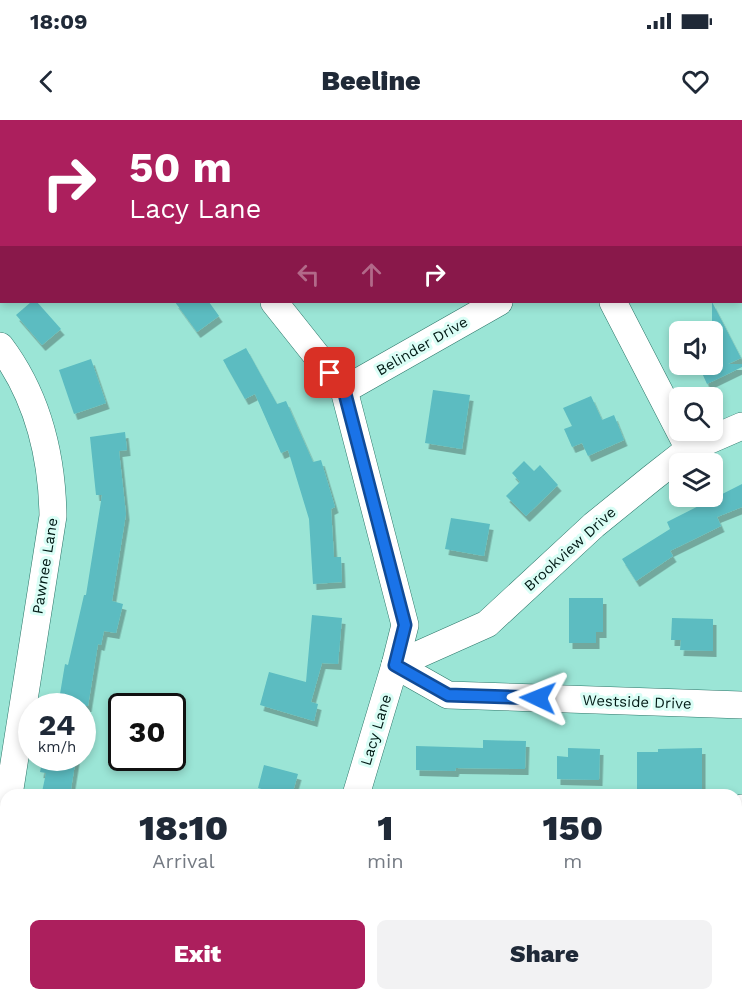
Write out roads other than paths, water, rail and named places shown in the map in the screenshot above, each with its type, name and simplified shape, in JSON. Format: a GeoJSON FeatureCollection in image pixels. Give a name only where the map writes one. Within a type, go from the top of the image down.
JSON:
{"type":"FeatureCollection","features":[{"type":"Feature","properties":{"kind":"street","name":"Lacy Lane"},"geometry":{"type":"LineString","coordinates":[[275,303],[344,390],[405,625],[358,789]]}},
{"type":"Feature","properties":{"kind":"street","name":"Belinder Drive"},"geometry":{"type":"LineString","coordinates":[[344,390],[497,303]]}},
{"type":"Feature","properties":{"kind":"street"},"geometry":{"type":"LineString","coordinates":[[614,303],[689,449]]}},
{"type":"Feature","properties":{"kind":"street","name":"Pawnee Lane"},"geometry":{"type":"LineString","coordinates":[[0,346],[25,386],[38,418],[48,456],[53,496],[53,516],[10,789]]}},
{"type":"Feature","properties":{"kind":"street","name":"Brookview Drive"},"geometry":{"type":"LineString","coordinates":[[395,665],[487,624],[594,525],[689,449],[742,426]]}},
{"type":"Feature","properties":{"kind":"street","name":"Westside Drive"},"geometry":{"type":"LineString","coordinates":[[395,665],[448,695],[742,705]]}}]}
